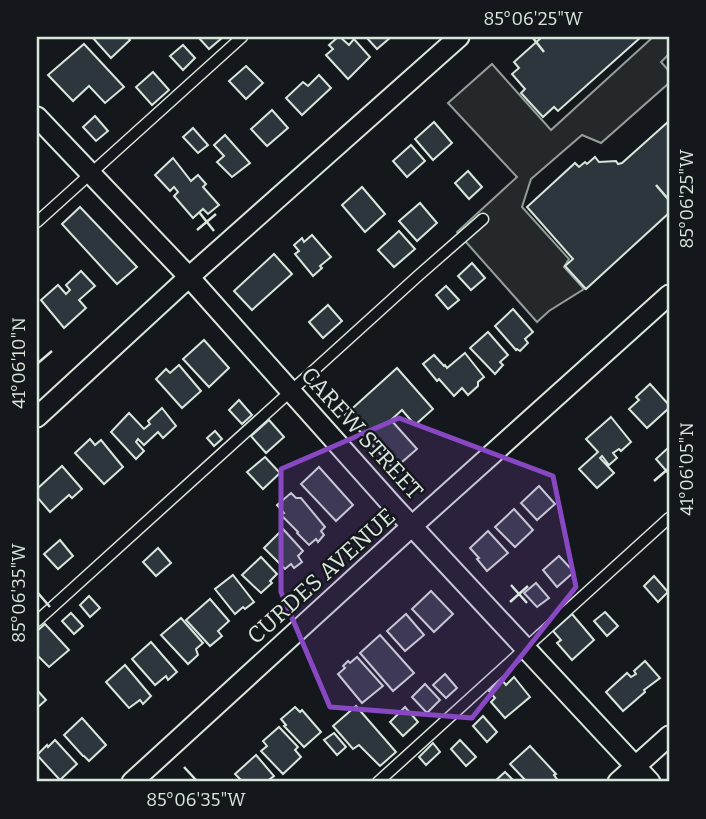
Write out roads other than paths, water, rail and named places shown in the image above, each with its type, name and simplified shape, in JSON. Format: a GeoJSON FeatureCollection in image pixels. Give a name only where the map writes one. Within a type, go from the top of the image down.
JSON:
{"type":"FeatureCollection","features":[{"type":"Feature","properties":{"kind":"street"},"geometry":{"type":"LineString","coordinates":[[37,417],[188,277],[460,37]]}},
{"type":"Feature","properties":{"kind":"street","name":"CAREW STREET"},"geometry":{"type":"LineString","coordinates":[[37,117],[188,277],[412,526],[650,782]]}},
{"type":"Feature","properties":{"kind":"street","name":"CURDES AVENUE"},"geometry":{"type":"LineString","coordinates":[[132,782],[669,295]]}},
{"type":"Feature","properties":{"kind":"street"},"geometry":{"type":"LineString","coordinates":[[618,782],[669,736]]}},
{"type":"Feature","properties":{"kind":"lane"},"geometry":{"type":"LineString","coordinates":[[37,222],[242,37]]}},
{"type":"Feature","properties":{"kind":"lane"},"geometry":{"type":"LineString","coordinates":[[37,621],[483,219]]}},
{"type":"Feature","properties":{"kind":"lane"},"geometry":{"type":"LineString","coordinates":[[377,782],[669,518]]}}]}
